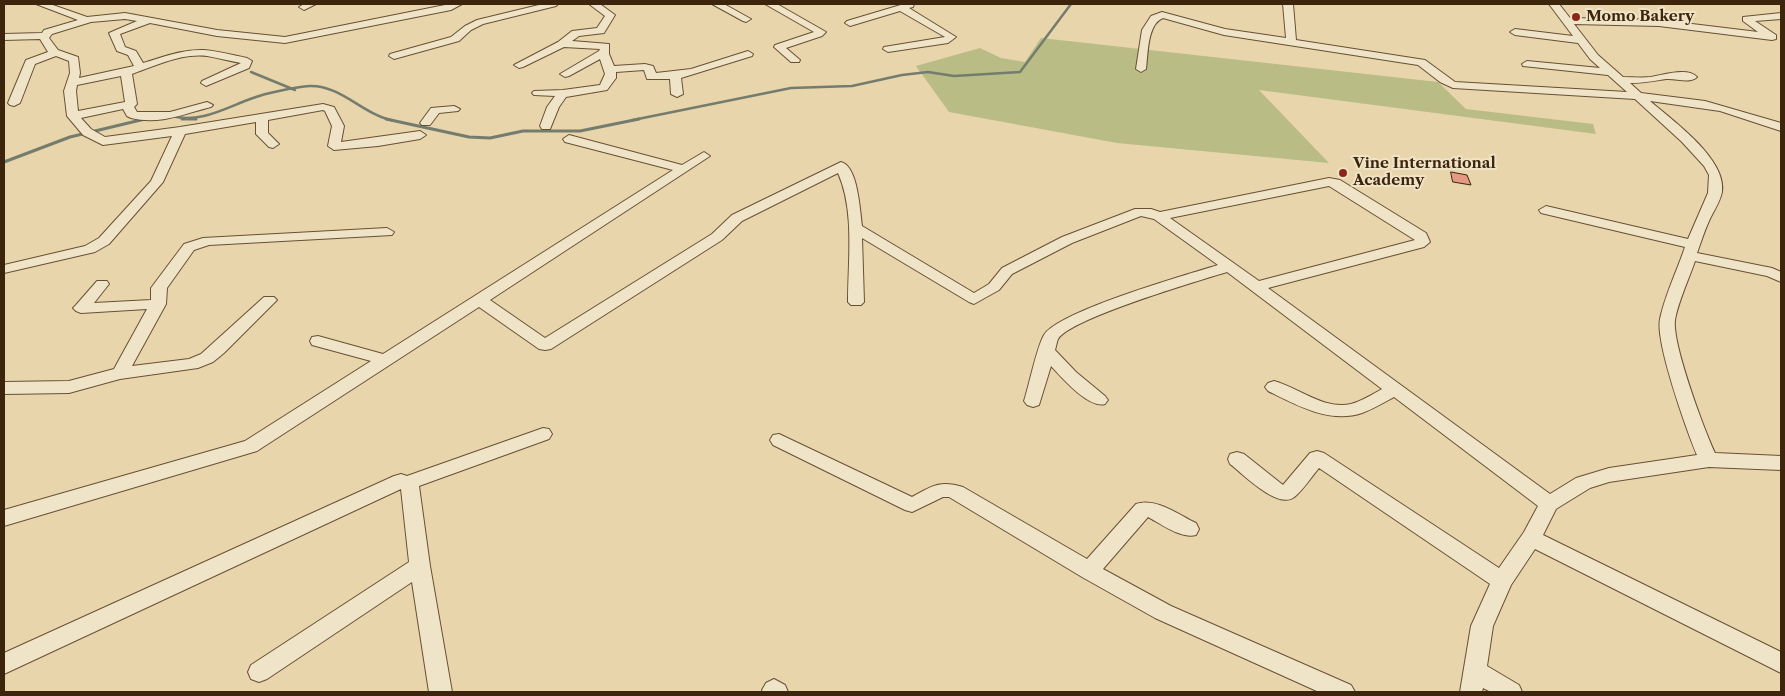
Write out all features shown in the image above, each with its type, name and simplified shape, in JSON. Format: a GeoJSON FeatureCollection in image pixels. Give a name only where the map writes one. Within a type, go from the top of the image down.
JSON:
{"type":"FeatureCollection","features":[{"type":"Feature","properties":{"kind":"street"},"geometry":{"type":"LineString","coordinates":[[41,4],[89,20]]}},
{"type":"Feature","properties":{"kind":"street"},"geometry":{"type":"LineString","coordinates":[[125,16],[217,32],[285,40],[442,9],[458,4]]}},
{"type":"Feature","properties":{"kind":"street"},"geometry":{"type":"LineString","coordinates":[[394,56],[456,39],[468,28],[480,22],[553,4]]}},
{"type":"Feature","properties":{"kind":"street"},"geometry":{"type":"LineString","coordinates":[[519,65],[562,44],[576,34],[600,31],[610,16],[594,4]]}},
{"type":"Feature","properties":{"kind":"street"},"geometry":{"type":"LineString","coordinates":[[717,4],[746,19]]}},
{"type":"Feature","properties":{"kind":"street"},"geometry":{"type":"LineString","coordinates":[[770,4],[821,32],[821,36],[779,47],[795,60]]}},
{"type":"Feature","properties":{"kind":"street"},"geometry":{"type":"LineString","coordinates":[[850,23],[914,4]]}},
{"type":"Feature","properties":{"kind":"street"},"geometry":{"type":"LineString","coordinates":[[1288,4],[1291,43]]}},
{"type":"Feature","properties":{"kind":"street"},"geometry":{"type":"LineString","coordinates":[[1554,4],[1594,57],[1686,139],[1709,164],[1715,175],[1715,193],[1667,321],[1669,338],[1696,432],[1709,460]]}},
{"type":"Feature","properties":{"kind":"street"},"geometry":{"type":"LineString","coordinates":[[888,50],[948,40],[950,37],[901,8]]}},
{"type":"Feature","properties":{"kind":"street"},"geometry":{"type":"LineString","coordinates":[[4,37],[44,36],[48,32],[89,20],[125,16],[143,10]]}},
{"type":"Feature","properties":{"kind":"street"},"geometry":{"type":"LineString","coordinates":[[1141,69],[1147,30],[1158,15],[1224,32],[1421,62],[1449,84],[1458,86],[1638,96],[1718,106],[1781,127]]}},
{"type":"Feature","properties":{"kind":"street"},"geometry":{"type":"LineString","coordinates":[[1781,16],[1746,19],[1781,44]]}},
{"type":"Feature","properties":{"kind":"street"},"geometry":{"type":"LineString","coordinates":[[140,67],[132,53],[121,49],[114,33],[150,20]]}},
{"type":"Feature","properties":{"kind":"street"},"geometry":{"type":"LineString","coordinates":[[1566,21],[1659,23],[1772,38]]}},
{"type":"Feature","properties":{"kind":"street"},"geometry":{"type":"LineString","coordinates":[[1515,32],[1580,40]]}},
{"type":"Feature","properties":{"kind":"street"},"geometry":{"type":"LineString","coordinates":[[44,36],[54,53]]}},
{"type":"Feature","properties":{"kind":"street"},"geometry":{"type":"LineString","coordinates":[[546,126],[553,107],[561,95],[566,92],[603,88],[607,83],[611,69],[604,53],[606,47],[562,44]]}},
{"type":"Feature","properties":{"kind":"street"},"geometry":{"type":"LineString","coordinates":[[71,83],[126,72],[174,56],[200,52],[247,61],[245,66],[206,83]]}},
{"type":"Feature","properties":{"kind":"street"},"geometry":{"type":"LineString","coordinates":[[14,103],[30,62],[54,53],[74,58],[74,73],[70,96],[73,116],[86,131],[106,141],[328,107],[338,126],[334,146],[378,142],[420,135]]}},
{"type":"Feature","properties":{"kind":"street"},"geometry":{"type":"LineString","coordinates":[[565,74],[604,53]]}},
{"type":"Feature","properties":{"kind":"street"},"geometry":{"type":"LineString","coordinates":[[611,69],[645,66],[649,68],[650,76],[676,76],[748,54]]}},
{"type":"Feature","properties":{"kind":"street"},"geometry":{"type":"LineString","coordinates":[[1527,64],[1651,80],[1673,76],[1692,77]]}},
{"type":"Feature","properties":{"kind":"street"},"geometry":{"type":"LineString","coordinates":[[126,72],[131,104],[128,106],[131,114],[138,116],[180,114],[207,105]]}},
{"type":"Feature","properties":{"kind":"street"},"geometry":{"type":"LineString","coordinates":[[676,76],[677,94]]}},
{"type":"Feature","properties":{"kind":"street"},"geometry":{"type":"LineString","coordinates":[[538,93],[560,93],[561,95]]}},
{"type":"Feature","properties":{"kind":"street"},"geometry":{"type":"LineString","coordinates":[[73,116],[131,104]]}},
{"type":"Feature","properties":{"kind":"street"},"geometry":{"type":"LineString","coordinates":[[426,123],[435,110],[454,109]]}},
{"type":"Feature","properties":{"kind":"street"},"geometry":{"type":"LineString","coordinates":[[262,117],[260,131],[273,144]]}},
{"type":"Feature","properties":{"kind":"street"},"geometry":{"type":"LineString","coordinates":[[4,268],[90,249],[104,241],[157,182],[180,131]]}},
{"type":"Feature","properties":{"kind":"street"},"geometry":{"type":"LineString","coordinates":[[569,139],[683,169]]}},
{"type":"Feature","properties":{"kind":"street"},"geometry":{"type":"LineString","coordinates":[[4,518],[251,446],[704,156]]}},
{"type":"Feature","properties":{"kind":"street"},"geometry":{"type":"LineString","coordinates":[[479,300],[545,345],[717,237],[737,218],[841,166],[851,188],[855,228],[856,302]]}},
{"type":"Feature","properties":{"kind":"street"},"geometry":{"type":"LineString","coordinates":[[1159,216],[1329,182],[1335,183],[1422,236],[1423,239],[1419,244],[1256,286]]}},
{"type":"Feature","properties":{"kind":"street"},"geometry":{"type":"LineString","coordinates":[[1546,210],[1772,272],[1781,278]]}},
{"type":"Feature","properties":{"kind":"street"},"geometry":{"type":"LineString","coordinates":[[855,228],[974,299],[994,286],[1012,268],[1067,240],[1135,213],[1145,212],[1159,216],[1549,504]]}},
{"type":"Feature","properties":{"kind":"street"},"geometry":{"type":"LineString","coordinates":[[120,373],[158,304],[159,288],[183,254],[196,244],[208,241],[387,232]]}},
{"type":"Feature","properties":{"kind":"street"},"geometry":{"type":"LineString","coordinates":[[1032,401],[1052,336],[1070,322],[1229,266]]}},
{"type":"Feature","properties":{"kind":"street"},"geometry":{"type":"LineString","coordinates":[[102,284],[81,308],[158,304]]}},
{"type":"Feature","properties":{"kind":"street"},"geometry":{"type":"LineString","coordinates":[[4,388],[69,386],[120,373],[192,364],[207,358],[269,300]]}},
{"type":"Feature","properties":{"kind":"street"},"geometry":{"type":"LineString","coordinates":[[318,341],[385,360]]}},
{"type":"Feature","properties":{"kind":"street"},"geometry":{"type":"LineString","coordinates":[[1048,352],[1070,376],[1099,400]]}},
{"type":"Feature","properties":{"kind":"street"},"geometry":{"type":"LineString","coordinates":[[1274,387],[1322,407],[1343,410],[1354,410],[1394,390]]}},
{"type":"Feature","properties":{"kind":"street"},"geometry":{"type":"LineString","coordinates":[[407,483],[543,434]]}},
{"type":"Feature","properties":{"kind":"street"},"geometry":{"type":"LineString","coordinates":[[779,440],[912,504],[941,490],[950,489],[1163,612],[1343,692]]}},
{"type":"Feature","properties":{"kind":"street"},"geometry":{"type":"LineString","coordinates":[[1237,459],[1277,491],[1287,494],[1317,458],[1502,581]]}},
{"type":"Feature","properties":{"kind":"street"},"geometry":{"type":"LineString","coordinates":[[1512,692],[1472,681],[1482,626],[1502,581],[1531,538],[1549,504],[1584,483],[1609,475],[1709,460],[1781,463]]}},
{"type":"Feature","properties":{"kind":"street"},"geometry":{"type":"LineString","coordinates":[[4,664],[400,481],[407,483],[411,488],[420,566],[442,692]]}},
{"type":"Feature","properties":{"kind":"street"},"geometry":{"type":"LineString","coordinates":[[1090,571],[1143,509],[1151,510],[1190,529]]}},
{"type":"Feature","properties":{"kind":"street"},"geometry":{"type":"LineString","coordinates":[[1531,538],[1781,662]]}},
{"type":"Feature","properties":{"kind":"street"},"geometry":{"type":"LineString","coordinates":[[260,672],[420,566]]}},
{"type":"Feature","properties":{"kind":"green space"},"geometry":{"type":"Polygon","coordinates":[[[1041,38],[1438,82],[1466,109],[1593,124],[1596,134],[1259,90],[1329,163],[1117,143],[949,112],[916,66],[980,48],[1001,58],[1025,62],[1041,38]]]}},
{"type":"Feature","properties":{"kind":"building"},"geometry":{"type":"Polygon","coordinates":[[[1451,172],[1467,175],[1471,185],[1453,182],[1451,172]]]}},
{"type":"Feature","properties":{"kind":"waterway"},"geometry":{"type":"LineString","coordinates":[[633,120],[791,88],[852,86],[902,75],[928,72],[954,76],[1020,72],[1071,4]]}},
{"type":"Feature","properties":{"kind":"waterway"},"geometry":{"type":"LineString","coordinates":[[251,72],[292,89]]}},
{"type":"Feature","properties":{"kind":"waterway"},"geometry":{"type":"LineString","coordinates":[[292,89],[310,86],[331,90],[371,112],[391,120]]}},
{"type":"Feature","properties":{"kind":"waterway"},"geometry":{"type":"LineString","coordinates":[[172,116],[182,118],[203,116],[265,94],[292,89]]}},
{"type":"Feature","properties":{"kind":"waterway"},"geometry":{"type":"LineString","coordinates":[[4,162],[70,137],[145,119],[140,120]]}},
{"type":"Feature","properties":{"kind":"waterway"},"geometry":{"type":"LineString","coordinates":[[182,119],[196,119]]}},
{"type":"Feature","properties":{"kind":"waterway"},"geometry":{"type":"LineString","coordinates":[[386,119],[469,137],[490,138],[523,131],[580,131],[639,119]]}},
{"type":"Feature","properties":{"kind":"place","name":"Momo Bakery"},"geometry":{"type":"Point","coordinates":[1576,17]}},
{"type":"Feature","properties":{"kind":"place","name":"Vine International Academy"},"geometry":{"type":"Point","coordinates":[1343,173]}}]}
